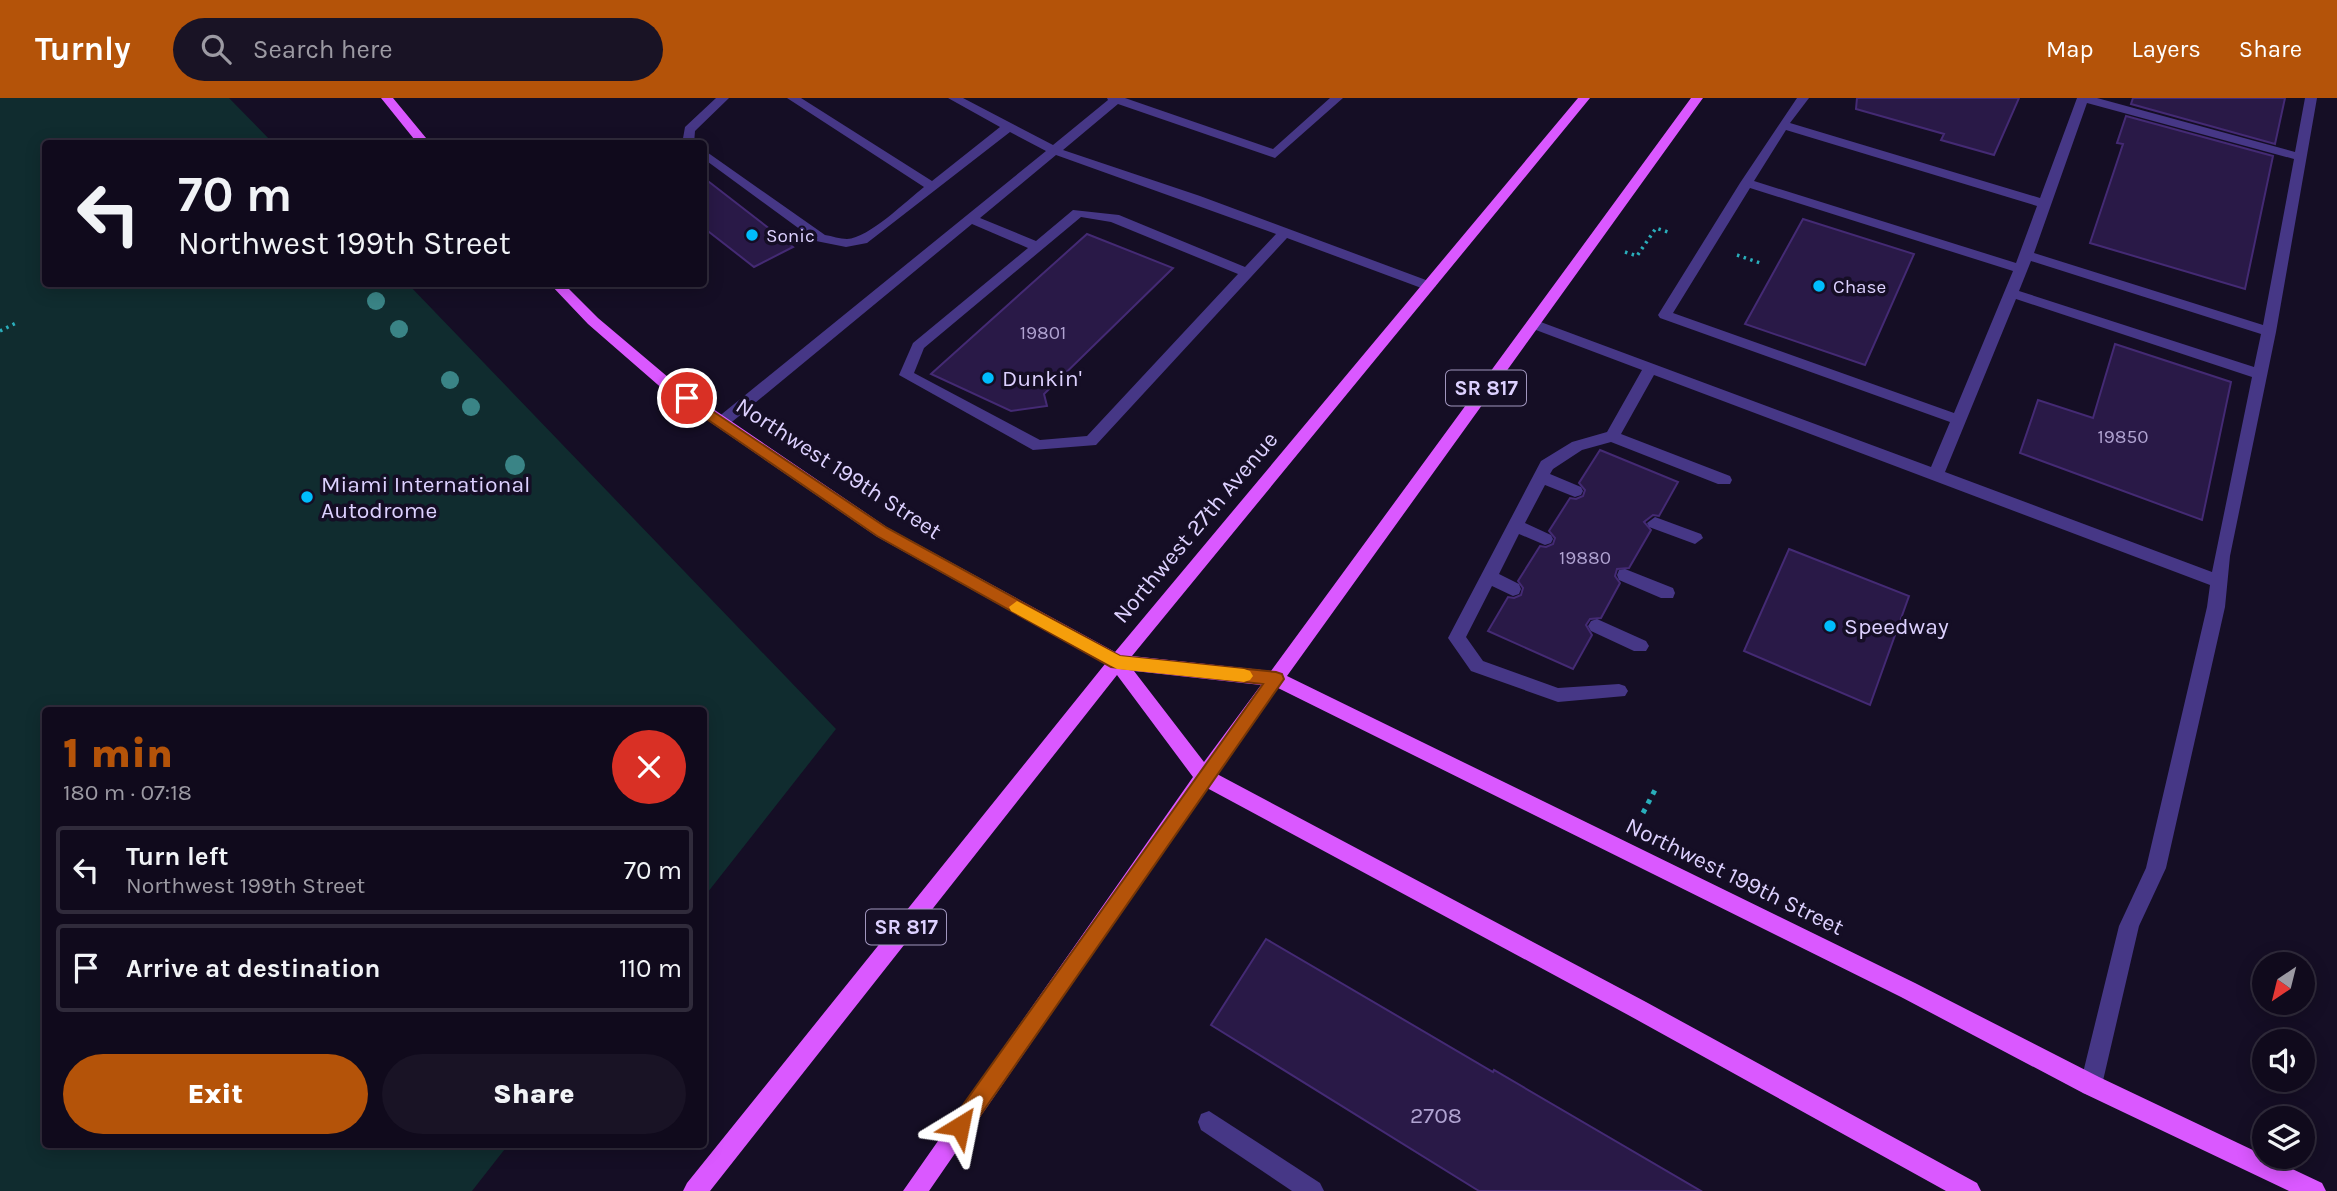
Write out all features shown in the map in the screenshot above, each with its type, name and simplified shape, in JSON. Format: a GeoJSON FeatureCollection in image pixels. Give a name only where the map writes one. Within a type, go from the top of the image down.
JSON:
{"type":"FeatureCollection","features":[{"type":"Feature","properties":{"kind":"main road"},"geometry":{"type":"LineString","coordinates":[[387,98],[422,140]]}},
{"type":"Feature","properties":{"kind":"main road","name":"Northwest 27th Avenue"},"geometry":{"type":"LineString","coordinates":[[695,1191],[1117,662],[1584,98]]}},
{"type":"Feature","properties":{"kind":"main road","name":"SR 817"},"geometry":{"type":"LineString","coordinates":[[915,1191],[1204,777],[1697,98]]}},
{"type":"Feature","properties":{"kind":"main road","name":"Northwest 199th Street"},"geometry":{"type":"LineString","coordinates":[[560,287],[593,321],[660,379],[882,532],[1117,662],[1276,679],[1908,990],[2091,1085],[2314,1191]]}},
{"type":"Feature","properties":{"kind":"main road","name":"Northwest 199th Street"},"geometry":{"type":"LineString","coordinates":[[1117,662],[1204,777],[1638,1009],[1969,1191]]}},
{"type":"Feature","properties":{"kind":"street"},"geometry":{"type":"LineString","coordinates":[[688,140],[689,130],[723,98]]}},
{"type":"Feature","properties":{"kind":"street"},"geometry":{"type":"LineString","coordinates":[[793,98],[932,187]]}},
{"type":"Feature","properties":{"kind":"street"},"geometry":{"type":"LineString","coordinates":[[954,98],[1055,151],[1429,286]]}},
{"type":"Feature","properties":{"kind":"street"},"geometry":{"type":"LineString","coordinates":[[1803,98],[1746,183],[1665,315],[1959,420]]}},
{"type":"Feature","properties":{"kind":"street"},"geometry":{"type":"LineString","coordinates":[[1936,475],[2024,262],[2083,98],[2301,157]]}},
{"type":"Feature","properties":{"kind":"street"},"geometry":{"type":"LineString","coordinates":[[2091,1085],[2129,926],[2156,868],[2216,607],[2218,581],[2269,332],[2311,98]]}},
{"type":"Feature","properties":{"kind":"street"},"geometry":{"type":"LineString","coordinates":[[722,422],[1115,99],[1275,155],[1334,99]]}},
{"type":"Feature","properties":{"kind":"street"},"geometry":{"type":"LineString","coordinates":[[1783,125],[2045,204]]}},
{"type":"Feature","properties":{"kind":"street"},"geometry":{"type":"LineString","coordinates":[[707,156],[821,238],[846,243],[862,240],[875,232],[1007,128]]}},
{"type":"Feature","properties":{"kind":"street"},"geometry":{"type":"LineString","coordinates":[[1746,183],[2269,332]]}},
{"type":"Feature","properties":{"kind":"street"},"geometry":{"type":"LineString","coordinates":[[1247,273],[1114,218],[1078,213],[918,346],[906,375],[1038,446],[1091,441],[1247,273],[1285,232]]}},
{"type":"Feature","properties":{"kind":"street"},"geometry":{"type":"LineString","coordinates":[[972,219],[1037,247]]}},
{"type":"Feature","properties":{"kind":"street"},"geometry":{"type":"LineString","coordinates":[[2011,293],[2260,374]]}},
{"type":"Feature","properties":{"kind":"street"},"geometry":{"type":"LineString","coordinates":[[1533,324],[2218,581]]}},
{"type":"Feature","properties":{"kind":"street"},"geometry":{"type":"LineString","coordinates":[[1612,436],[1650,369]]}},
{"type":"Feature","properties":{"kind":"street"},"geometry":{"type":"LineString","coordinates":[[1619,691],[1558,695],[1477,666],[1457,638],[1547,465],[1577,446],[1612,436],[1724,480]]}},
{"type":"Feature","properties":{"kind":"street"},"geometry":{"type":"LineString","coordinates":[[1542,477],[1575,491]]}},
{"type":"Feature","properties":{"kind":"street"},"geometry":{"type":"LineString","coordinates":[[1655,523],[1695,538]]}},
{"type":"Feature","properties":{"kind":"street"},"geometry":{"type":"LineString","coordinates":[[1516,526],[1545,539]]}},
{"type":"Feature","properties":{"kind":"street"},"geometry":{"type":"LineString","coordinates":[[1625,575],[1667,593]]}},
{"type":"Feature","properties":{"kind":"street"},"geometry":{"type":"LineString","coordinates":[[1489,577],[1514,589]]}},
{"type":"Feature","properties":{"kind":"street"},"geometry":{"type":"LineString","coordinates":[[1597,626],[1640,646]]}},
{"type":"Feature","properties":{"kind":"street"},"geometry":{"type":"LineString","coordinates":[[1209,1122],[1312,1191]]}},
{"type":"Feature","properties":{"kind":"path"},"geometry":{"type":"LineString","coordinates":[[1625,252],[1637,256],[1656,228],[1668,232]]}},
{"type":"Feature","properties":{"kind":"path"},"geometry":{"type":"LineString","coordinates":[[1733,254],[1763,264]]}},
{"type":"Feature","properties":{"kind":"path"},"geometry":{"type":"LineString","coordinates":[[0,331],[18,322]]}},
{"type":"Feature","properties":{"kind":"path"},"geometry":{"type":"LineString","coordinates":[[1643,813],[1655,790]]}},
{"type":"Feature","properties":{"kind":"green space","name":"Miami International Autodrome"},"geometry":{"type":"Polygon","coordinates":[[[0,98],[229,98],[270,140],[42,140],[42,287],[411,287],[836,729],[707,893],[707,707],[42,707],[42,1148],[506,1148],[472,1191],[0,1191],[0,98]]]}},
{"type":"Feature","properties":{"kind":"building"},"geometry":{"type":"Polygon","coordinates":[[[1857,98],[2019,98],[1994,155],[1941,140],[1944,134],[1856,109],[1857,98]]]}},
{"type":"Feature","properties":{"kind":"building"},"geometry":{"type":"Polygon","coordinates":[[[2133,98],[2285,98],[2275,144],[2131,104],[2133,98]]]}},
{"type":"Feature","properties":{"kind":"building"},"geometry":{"type":"Polygon","coordinates":[[[2126,116],[2273,156],[2245,289],[2090,243],[2123,144],[2117,143],[2126,116]]]}},
{"type":"Feature","properties":{"kind":"building"},"geometry":{"type":"Polygon","coordinates":[[[707,180],[793,247],[754,267],[707,230],[707,180]]]}},
{"type":"Feature","properties":{"kind":"building"},"geometry":{"type":"Polygon","coordinates":[[[1803,219],[1914,254],[1865,365],[1745,324],[1803,219]]]}},
{"type":"Feature","properties":{"kind":"building"},"geometry":{"type":"Polygon","coordinates":[[[1087,234],[1173,268],[1044,394],[1047,406],[1011,411],[931,374],[1087,234]]]}},
{"type":"Feature","properties":{"kind":"building"},"geometry":{"type":"Polygon","coordinates":[[[2115,344],[2231,382],[2202,520],[2020,453],[2038,400],[2093,418],[2115,344]]]}},
{"type":"Feature","properties":{"kind":"building"},"geometry":{"type":"Polygon","coordinates":[[[1600,450],[1678,482],[1659,516],[1653,515],[1644,522],[1651,530],[1629,568],[1617,569],[1615,576],[1620,583],[1601,618],[1590,619],[1586,625],[1592,635],[1573,669],[1488,631],[1508,597],[1521,595],[1523,588],[1518,581],[1540,546],[1553,544],[1555,538],[1549,531],[1570,498],[1583,496],[1585,490],[1579,483],[1600,450]]]}},
{"type":"Feature","properties":{"kind":"building"},"geometry":{"type":"Polygon","coordinates":[[[1789,549],[1909,596],[1870,705],[1744,651],[1789,549]]]}},
{"type":"Feature","properties":{"kind":"building"},"geometry":{"type":"Polygon","coordinates":[[[1266,939],[1701,1191],[1479,1191],[1211,1025],[1266,939]]]}},
{"type":"Feature","properties":{"kind":"slow traffic"},"geometry":{"type":"LineString","coordinates":[[1017,607],[1117,662],[1244,676]]}},
{"type":"Feature","properties":{"kind":"place","name":"Sonic"},"geometry":{"type":"Point","coordinates":[752,235]}},
{"type":"Feature","properties":{"kind":"place","name":"Chase"},"geometry":{"type":"Point","coordinates":[1819,286]}},
{"type":"Feature","properties":{"kind":"place","name":"Dunkin'"},"geometry":{"type":"Point","coordinates":[988,378]}},
{"type":"Feature","properties":{"kind":"place","name":"Miami International Autodrome"},"geometry":{"type":"Point","coordinates":[307,497]}},
{"type":"Feature","properties":{"kind":"place","name":"Speedway"},"geometry":{"type":"Point","coordinates":[1830,626]}},
{"type":"Feature","properties":{"kind":"route"},"geometry":{"type":"LineString","coordinates":[[687,398],[882,532],[1117,662],[1276,679],[1204,777],[960,1126]]}}]}
